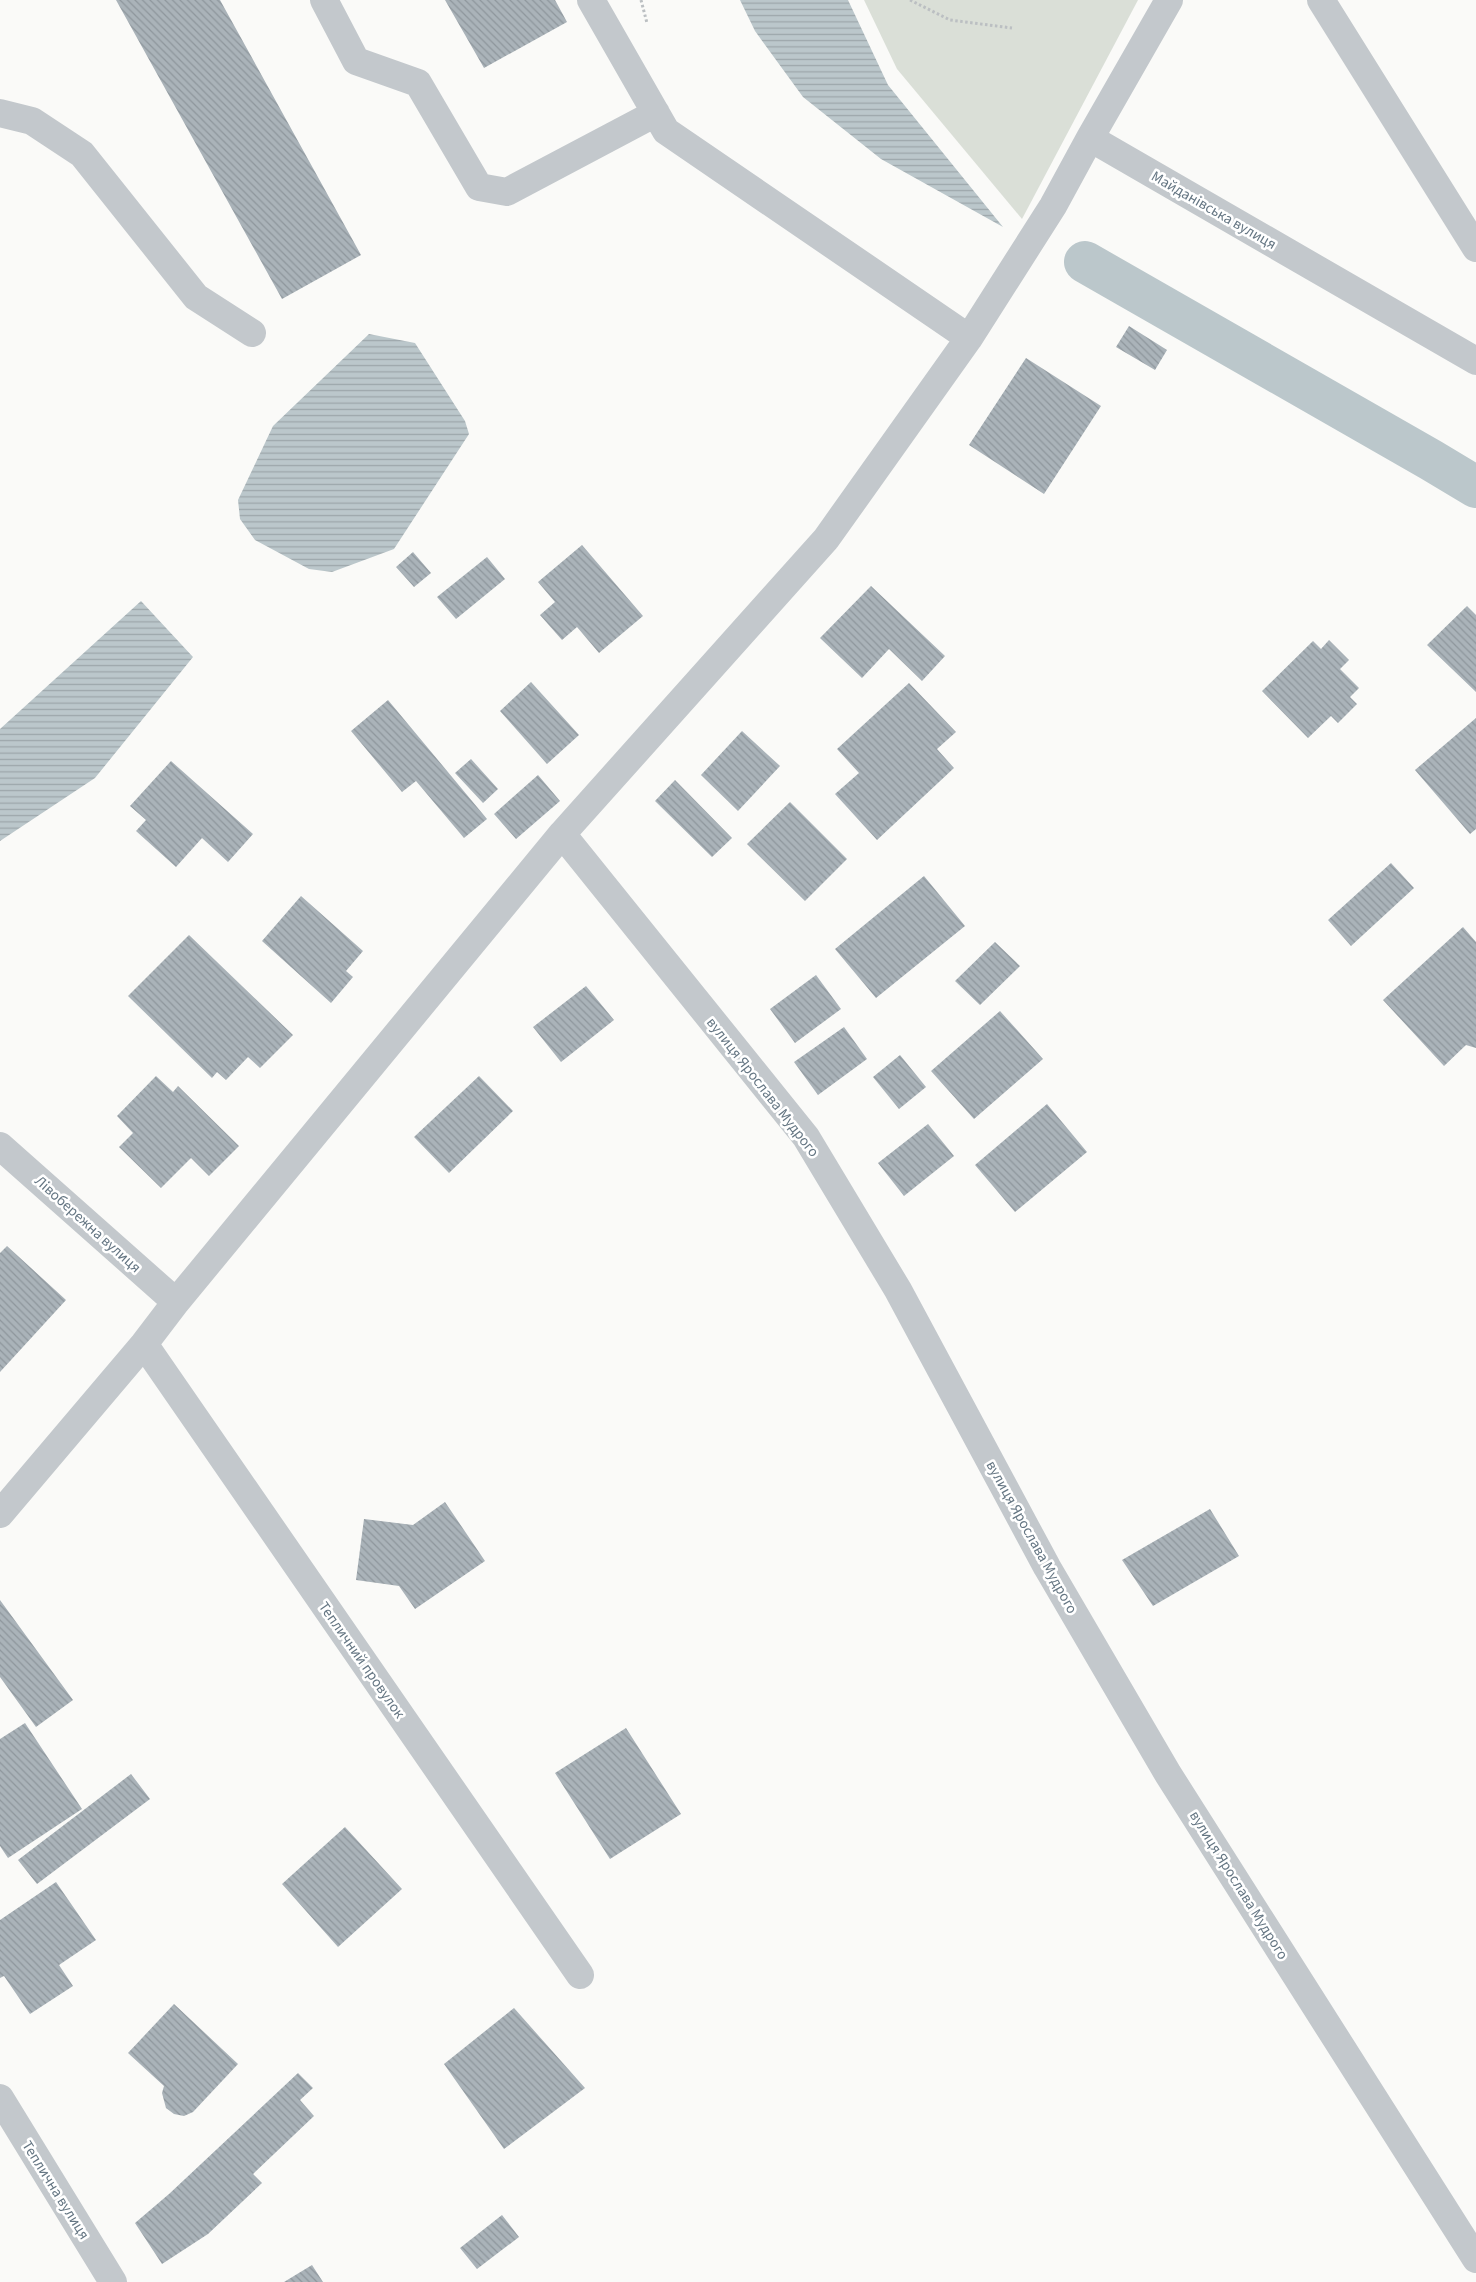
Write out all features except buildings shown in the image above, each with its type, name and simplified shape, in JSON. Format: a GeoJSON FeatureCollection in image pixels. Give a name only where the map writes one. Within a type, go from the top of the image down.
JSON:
{"type":"FeatureCollection","features":[{"type":"Feature","properties":{"kind":"street"},"geometry":{"type":"LineString","coordinates":[[324,0],[356,61],[418,83],[479,187],[507,192],[656,113]]}},
{"type":"Feature","properties":{"kind":"street"},"geometry":{"type":"LineString","coordinates":[[591,0],[666,131],[968,338]]}},
{"type":"Feature","properties":{"kind":"street"},"geometry":{"type":"LineString","coordinates":[[0,1514],[144,1344],[176,1302],[562,834],[826,539],[968,338],[1053,206],[1169,0]]}},
{"type":"Feature","properties":{"kind":"street"},"geometry":{"type":"LineString","coordinates":[[1321,0],[1476,248]]}},
{"type":"Feature","properties":{"kind":"street"},"geometry":{"type":"LineString","coordinates":[[0,113],[32,121],[82,154],[196,298],[252,333]]}},
{"type":"Feature","properties":{"kind":"street","name":"Майданівська вулиця"},"geometry":{"type":"LineString","coordinates":[[1090,138],[1476,361]]}},
{"type":"Feature","properties":{"kind":"street","name":"вулиця Ярослава Мудрого"},"geometry":{"type":"LineString","coordinates":[[562,834],[806,1138],[898,1290],[1047,1567],[1168,1774],[1476,2259]]}},
{"type":"Feature","properties":{"kind":"street","name":"Лівобережна вулиця"},"geometry":{"type":"LineString","coordinates":[[0,1146],[176,1302]]}},
{"type":"Feature","properties":{"kind":"street","name":"Тепличний провулок"},"geometry":{"type":"LineString","coordinates":[[144,1344],[580,1975]]}},
{"type":"Feature","properties":{"kind":"street","name":"Теплична вулиця"},"geometry":{"type":"LineString","coordinates":[[0,2098],[113,2282]]}},
{"type":"Feature","properties":{"kind":"path"},"geometry":{"type":"LineString","coordinates":[[910,0],[950,20],[1012,28]]}},
{"type":"Feature","properties":{"kind":"shaded area"},"geometry":{"type":"Polygon","coordinates":[[[740,0],[848,0],[888,85],[1003,227],[881,159],[803,97],[755,31],[740,0]]]}},
{"type":"Feature","properties":{"kind":"shaded area"},"geometry":{"type":"Polygon","coordinates":[[[864,0],[1138,0],[1022,219],[897,69],[864,0]]]}},
{"type":"Feature","properties":{"kind":"shaded area"},"geometry":{"type":"Polygon","coordinates":[[[369,334],[415,343],[465,421],[469,434],[394,549],[332,572],[309,569],[255,540],[240,519],[238,500],[273,426],[369,334]]]}},
{"type":"Feature","properties":{"kind":"shaded area"},"geometry":{"type":"Polygon","coordinates":[[[141,601],[193,657],[95,778],[0,841],[0,729],[141,601]]]}},
{"type":"Feature","properties":{"kind":"waterway"},"geometry":{"type":"LineString","coordinates":[[1085,262],[1476,487]]}}]}
